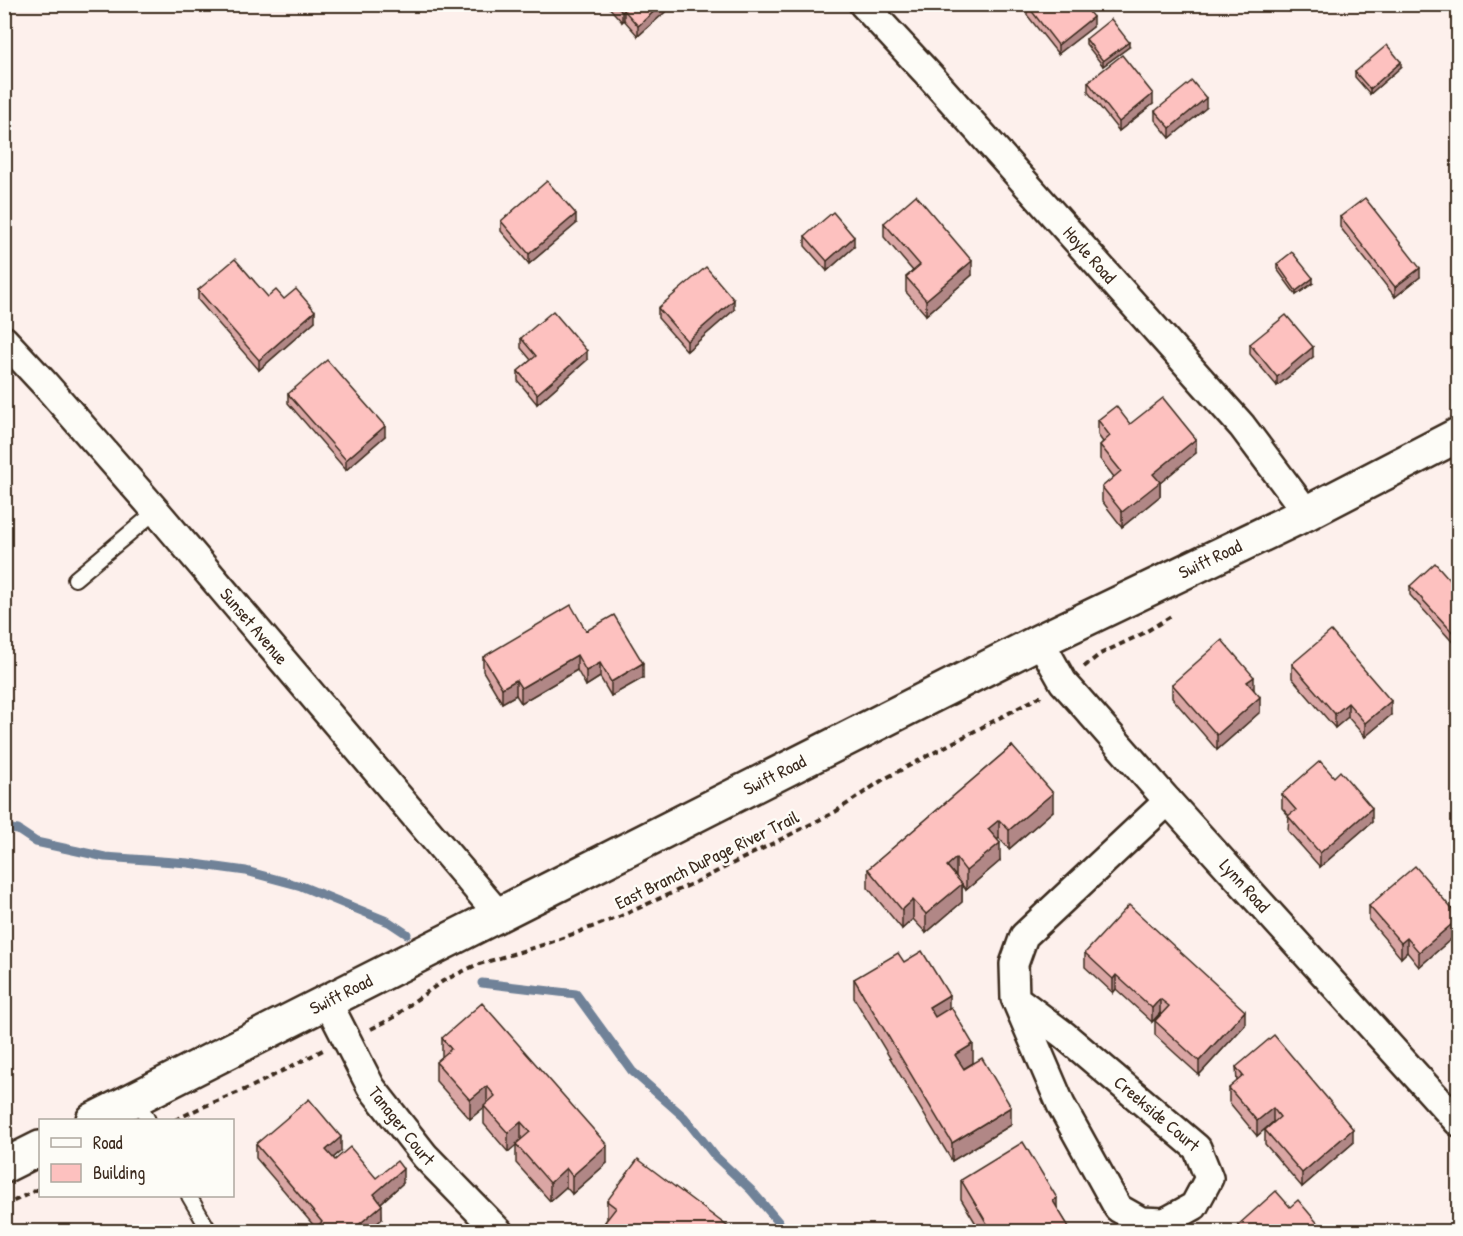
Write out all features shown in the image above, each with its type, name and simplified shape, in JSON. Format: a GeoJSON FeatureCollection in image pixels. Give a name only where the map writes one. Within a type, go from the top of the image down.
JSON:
{"type":"FeatureCollection","features":[{"type":"Feature","properties":{"kind":"street","name":"Hoyle Road"},"geometry":{"type":"LineString","coordinates":[[863,4],[1242,426],[1307,513]]}},
{"type":"Feature","properties":{"kind":"street","name":"Sunset Avenue"},"geometry":{"type":"LineString","coordinates":[[4,340],[44,382],[156,511],[499,915]]}},
{"type":"Feature","properties":{"kind":"street","name":"Swift Road"},"geometry":{"type":"LineString","coordinates":[[97,1119],[142,1109],[327,1001],[1040,641],[1307,513],[1458,435]]}},
{"type":"Feature","properties":{"kind":"street","name":"Lynn Road"},"geometry":{"type":"LineString","coordinates":[[1040,641],[1063,682],[1458,1122]]}},
{"type":"Feature","properties":{"kind":"street","name":"Creekside Court"},"geometry":{"type":"LineString","coordinates":[[1015,998],[1064,1035],[1197,1148],[1209,1178],[1194,1206],[1165,1222],[1142,1221],[1118,1208],[1061,1105],[1015,998],[1014,964],[1024,936],[1168,801]]}},
{"type":"Feature","properties":{"kind":"street","name":"Tanager Court"},"geometry":{"type":"LineString","coordinates":[[327,1001],[371,1087],[425,1156],[499,1232]]}},
{"type":"Feature","properties":{"kind":"street"},"geometry":{"type":"LineString","coordinates":[[4,1166],[39,1148]]}},
{"type":"Feature","properties":{"kind":"lane"},"geometry":{"type":"LineString","coordinates":[[75,579],[156,511]]}},
{"type":"Feature","properties":{"kind":"lane"},"geometry":{"type":"LineString","coordinates":[[190,1197],[210,1232]]}},
{"type":"Feature","properties":{"kind":"path","name":"East Branch DuPage River Trail"},"geometry":{"type":"LineString","coordinates":[[367,1031],[393,1018],[443,981],[476,965],[546,944],[620,917],[698,881],[835,812],[884,779],[1050,692]]}},
{"type":"Feature","properties":{"kind":"path"},"geometry":{"type":"LineString","coordinates":[[177,1119],[250,1087],[330,1047]]}},
{"type":"Feature","properties":{"kind":"path"},"geometry":{"type":"LineString","coordinates":[[4,1206],[39,1188]]}},
{"type":"Feature","properties":{"kind":"building"},"geometry":{"type":"Polygon","coordinates":[[[615,4],[662,4],[638,26],[624,10],[622,12],[615,4]]]}},
{"type":"Feature","properties":{"kind":"building"},"geometry":{"type":"Polygon","coordinates":[[[1027,4],[1083,4],[1093,17],[1058,45],[1027,4]]]}},
{"type":"Feature","properties":{"kind":"building"},"geometry":{"type":"Polygon","coordinates":[[[1111,19],[1129,42],[1103,61],[1086,39],[1111,19]]]}},
{"type":"Feature","properties":{"kind":"building"},"geometry":{"type":"Polygon","coordinates":[[[1387,45],[1401,62],[1370,89],[1355,72],[1387,45]]]}},
{"type":"Feature","properties":{"kind":"building"},"geometry":{"type":"Polygon","coordinates":[[[1122,55],[1153,94],[1119,122],[1088,82],[1122,55]]]}},
{"type":"Feature","properties":{"kind":"building"},"geometry":{"type":"Polygon","coordinates":[[[1192,81],[1206,98],[1170,128],[1155,111],[1192,81]]]}},
{"type":"Feature","properties":{"kind":"building"},"geometry":{"type":"Polygon","coordinates":[[[547,181],[576,214],[529,254],[501,221],[547,181]]]}},
{"type":"Feature","properties":{"kind":"building"},"geometry":{"type":"Polygon","coordinates":[[[916,195],[972,261],[926,300],[906,277],[920,265],[884,223],[916,195]]]}},
{"type":"Feature","properties":{"kind":"building"},"geometry":{"type":"Polygon","coordinates":[[[1365,198],[1420,268],[1395,287],[1340,217],[1365,198]]]}},
{"type":"Feature","properties":{"kind":"building"},"geometry":{"type":"Polygon","coordinates":[[[833,212],[854,237],[827,261],[805,236],[833,212]]]}},
{"type":"Feature","properties":{"kind":"building"},"geometry":{"type":"Polygon","coordinates":[[[1292,252],[1313,278],[1296,291],[1277,264],[1292,252]]]}},
{"type":"Feature","properties":{"kind":"building"},"geometry":{"type":"Polygon","coordinates":[[[235,259],[268,297],[276,290],[284,299],[296,289],[315,311],[259,360],[198,290],[235,259]]]}},
{"type":"Feature","properties":{"kind":"building"},"geometry":{"type":"Polygon","coordinates":[[[706,267],[734,300],[687,341],[658,308],[706,267]]]}},
{"type":"Feature","properties":{"kind":"building"},"geometry":{"type":"Polygon","coordinates":[[[553,311],[587,351],[537,394],[518,371],[536,356],[521,338],[553,311]]]}},
{"type":"Feature","properties":{"kind":"building"},"geometry":{"type":"Polygon","coordinates":[[[1286,315],[1313,347],[1277,377],[1250,344],[1286,315]]]}},
{"type":"Feature","properties":{"kind":"building"},"geometry":{"type":"Polygon","coordinates":[[[327,360],[385,426],[346,460],[288,394],[327,360]]]}},
{"type":"Feature","properties":{"kind":"building"},"geometry":{"type":"Polygon","coordinates":[[[1163,398],[1196,439],[1153,474],[1160,482],[1122,512],[1102,487],[1121,471],[1100,445],[1110,436],[1098,420],[1116,406],[1130,424],[1163,398]]]}},
{"type":"Feature","properties":{"kind":"building"},"geometry":{"type":"Polygon","coordinates":[[[1435,563],[1458,589],[1458,638],[1410,586],[1435,563]]]}},
{"type":"Feature","properties":{"kind":"building"},"geometry":{"type":"Polygon","coordinates":[[[571,605],[586,631],[614,615],[643,663],[611,682],[600,663],[586,671],[577,655],[521,688],[516,680],[502,688],[483,657],[571,605]]]}},
{"type":"Feature","properties":{"kind":"building"},"geometry":{"type":"Polygon","coordinates":[[[1331,631],[1391,701],[1365,723],[1348,703],[1335,714],[1292,664],[1331,631]]]}},
{"type":"Feature","properties":{"kind":"building"},"geometry":{"type":"Polygon","coordinates":[[[1222,640],[1254,677],[1247,682],[1260,697],[1217,735],[1172,684],[1222,640]]]}},
{"type":"Feature","properties":{"kind":"building"},"geometry":{"type":"Polygon","coordinates":[[[1012,746],[1053,793],[1009,830],[999,820],[988,829],[1000,843],[966,871],[956,858],[947,866],[962,884],[926,914],[913,900],[902,910],[868,869],[1012,746]]]}},
{"type":"Feature","properties":{"kind":"building"},"geometry":{"type":"Polygon","coordinates":[[[1320,761],[1334,777],[1340,771],[1372,808],[1320,853],[1288,816],[1296,810],[1282,794],[1320,761]]]}},
{"type":"Feature","properties":{"kind":"building"},"geometry":{"type":"Polygon","coordinates":[[[1415,866],[1458,916],[1458,919],[1419,952],[1407,938],[1401,943],[1369,906],[1415,866]]]}},
{"type":"Feature","properties":{"kind":"building"},"geometry":{"type":"Polygon","coordinates":[[[1129,905],[1245,1011],[1199,1061],[1155,1021],[1169,1006],[1160,999],[1152,1008],[1116,975],[1113,979],[1085,953],[1129,905]]]}},
{"type":"Feature","properties":{"kind":"building"},"geometry":{"type":"Polygon","coordinates":[[[922,951],[949,995],[929,1007],[935,1017],[951,1007],[973,1044],[955,1055],[964,1069],[982,1058],[1011,1107],[952,1143],[854,979],[898,953],[904,962],[922,951]]]}},
{"type":"Feature","properties":{"kind":"building"},"geometry":{"type":"Polygon","coordinates":[[[482,1003],[607,1145],[572,1176],[566,1168],[550,1183],[516,1144],[530,1132],[521,1122],[508,1133],[484,1106],[495,1096],[487,1086],[470,1100],[436,1062],[451,1049],[442,1038],[482,1003]]]}},
{"type":"Feature","properties":{"kind":"building"},"geometry":{"type":"Polygon","coordinates":[[[1274,1035],[1353,1129],[1302,1173],[1265,1130],[1280,1117],[1273,1108],[1257,1121],[1229,1088],[1243,1076],[1236,1067],[1274,1035]]]}},
{"type":"Feature","properties":{"kind":"building"},"geometry":{"type":"Polygon","coordinates":[[[309,1099],[341,1137],[326,1150],[335,1160],[350,1147],[376,1178],[397,1161],[403,1169],[374,1194],[382,1205],[350,1232],[318,1232],[314,1228],[322,1222],[256,1144],[309,1099]]]}},
{"type":"Feature","properties":{"kind":"building"},"geometry":{"type":"Polygon","coordinates":[[[1023,1142],[1057,1198],[1053,1201],[1072,1232],[992,1232],[961,1180],[1023,1142]]]}},
{"type":"Feature","properties":{"kind":"building"},"geometry":{"type":"Polygon","coordinates":[[[638,1159],[735,1232],[618,1232],[605,1222],[616,1208],[607,1201],[638,1159]]]}},
{"type":"Feature","properties":{"kind":"building"},"geometry":{"type":"Polygon","coordinates":[[[1276,1191],[1290,1207],[1298,1200],[1325,1232],[1244,1232],[1238,1225],[1276,1191]]]}},
{"type":"Feature","properties":{"kind":"waterway"},"geometry":{"type":"LineString","coordinates":[[4,828],[18,830],[36,842],[105,857],[188,863],[246,871],[301,886],[389,922],[407,934]]}},
{"type":"Feature","properties":{"kind":"waterway"},"geometry":{"type":"LineString","coordinates":[[482,983],[576,994],[632,1071],[684,1117],[715,1156],[751,1190],[787,1232]]}}]}
